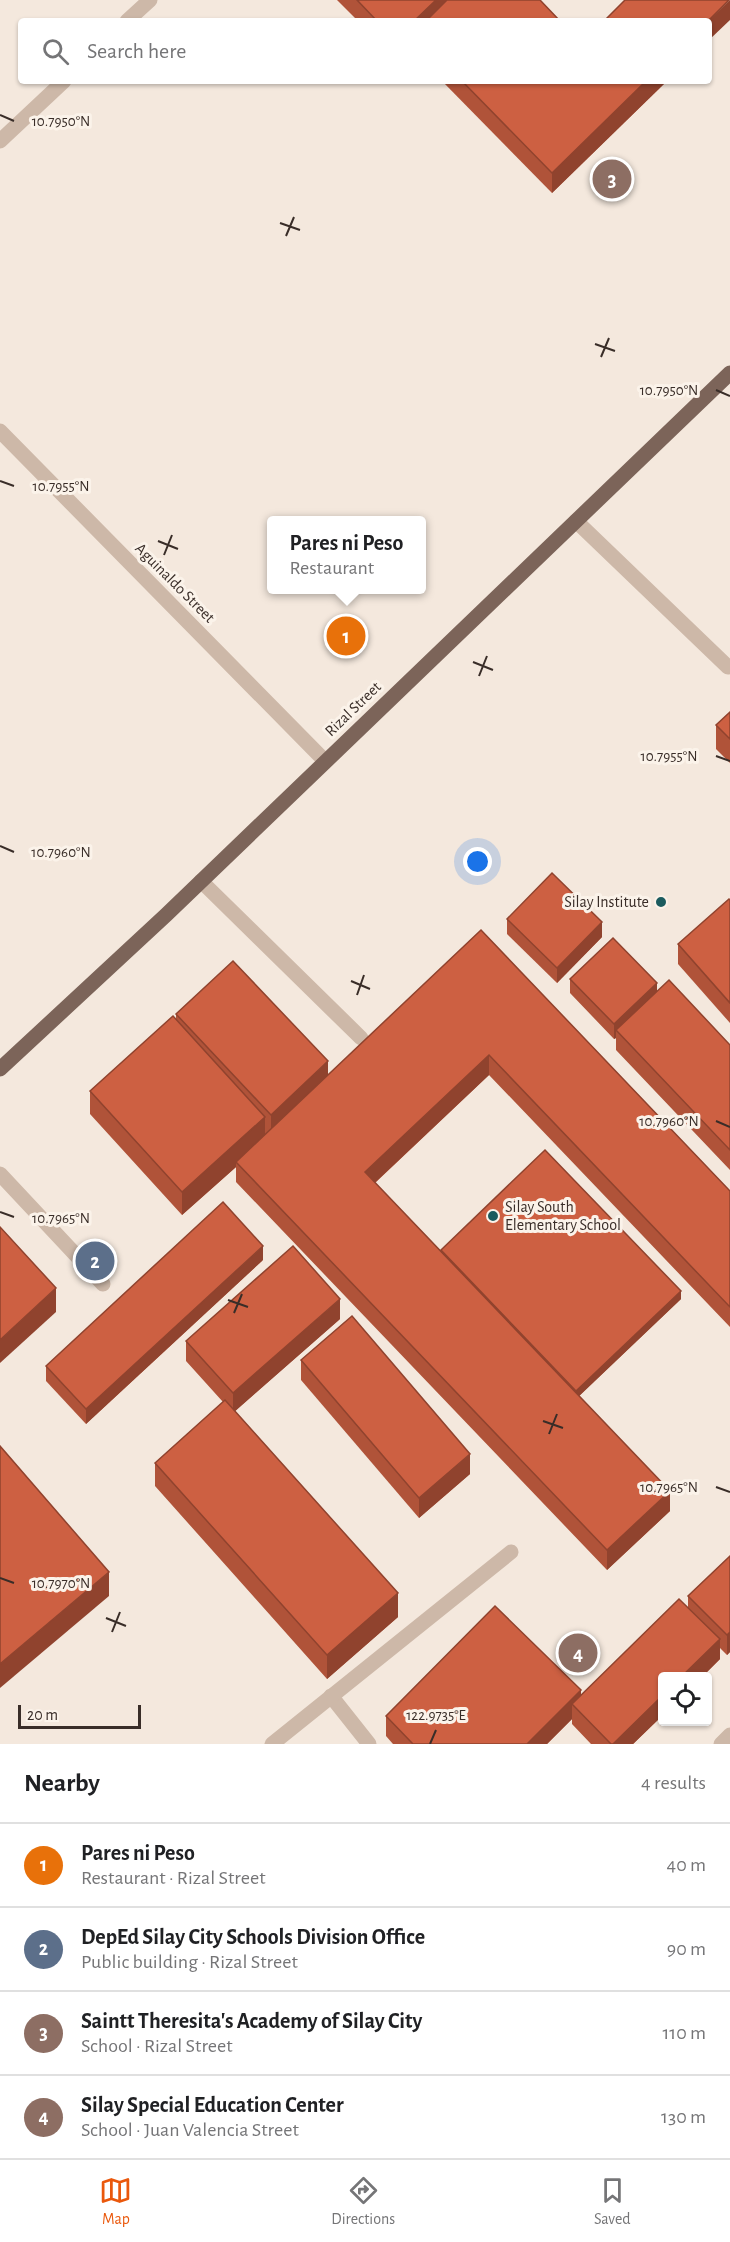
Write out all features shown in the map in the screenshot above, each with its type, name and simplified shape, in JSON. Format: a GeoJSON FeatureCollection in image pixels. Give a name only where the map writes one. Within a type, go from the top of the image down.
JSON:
{"type":"FeatureCollection","features":[{"type":"Feature","properties":{"kind":"main road","name":"Rizal Street"},"geometry":{"type":"LineString","coordinates":[[0,1069],[201,881],[730,373]]}},
{"type":"Feature","properties":{"kind":"street"},"geometry":{"type":"LineString","coordinates":[[130,18],[150,0]]}},
{"type":"Feature","properties":{"kind":"street"},"geometry":{"type":"LineString","coordinates":[[0,141],[61,84]]}},
{"type":"Feature","properties":{"kind":"street","name":"Aguinaldo Street"},"geometry":{"type":"LineString","coordinates":[[0,431],[325,761]]}},
{"type":"Feature","properties":{"kind":"street"},"geometry":{"type":"LineString","coordinates":[[576,521],[728,668]]}},
{"type":"Feature","properties":{"kind":"street"},"geometry":{"type":"LineString","coordinates":[[201,881],[361,1038]]}},
{"type":"Feature","properties":{"kind":"street"},"geometry":{"type":"LineString","coordinates":[[0,1174],[103,1284]]}},
{"type":"Feature","properties":{"kind":"street"},"geometry":{"type":"LineString","coordinates":[[272,1744],[511,1552]]}},
{"type":"Feature","properties":{"kind":"street"},"geometry":{"type":"LineString","coordinates":[[331,1696],[369,1744]]}},
{"type":"Feature","properties":{"kind":"street"},"geometry":{"type":"LineString","coordinates":[[721,1744],[730,1735]]}},
{"type":"Feature","properties":{"kind":"building"},"geometry":{"type":"Polygon","coordinates":[[[357,0],[436,0],[417,18],[374,18],[357,0]]]}},
{"type":"Feature","properties":{"kind":"building"},"geometry":{"type":"Polygon","coordinates":[[[447,0],[540,0],[557,18],[429,18],[447,0]]]}},
{"type":"Feature","properties":{"kind":"building"},"geometry":{"type":"Polygon","coordinates":[[[625,0],[729,0],[711,18],[607,18],[625,0]]]}},
{"type":"Feature","properties":{"kind":"building"},"geometry":{"type":"Polygon","coordinates":[[[465,84],[643,84],[552,173],[465,84]]]}},
{"type":"Feature","properties":{"kind":"building"},"geometry":{"type":"Polygon","coordinates":[[[730,712],[730,739],[716,725],[730,712]]]}},
{"type":"Feature","properties":{"kind":"building"},"geometry":{"type":"Polygon","coordinates":[[[552,873],[602,922],[557,968],[507,919],[552,873]]]}},
{"type":"Feature","properties":{"kind":"building"},"geometry":{"type":"Polygon","coordinates":[[[730,900],[730,1003],[678,944],[730,900]]]}},
{"type":"Feature","properties":{"kind":"building"},"geometry":{"type":"Polygon","coordinates":[[[481,930],[730,1191],[730,1307],[489,1055],[365,1172],[670,1491],[607,1550],[236,1162],[481,930]]]}},
{"type":"Feature","properties":{"kind":"building"},"geometry":{"type":"Polygon","coordinates":[[[613,938],[657,983],[614,1024],[570,979],[613,938]]]}},
{"type":"Feature","properties":{"kind":"building"},"geometry":{"type":"Polygon","coordinates":[[[233,961],[328,1061],[271,1115],[176,1014],[233,961]]]}},
{"type":"Feature","properties":{"kind":"building"},"geometry":{"type":"Polygon","coordinates":[[[669,980],[730,1045],[730,1150],[616,1030],[669,980]]]}},
{"type":"Feature","properties":{"kind":"building"},"geometry":{"type":"Polygon","coordinates":[[[173,1016],[265,1117],[182,1192],[90,1091],[173,1016]]]}},
{"type":"Feature","properties":{"kind":"building"},"geometry":{"type":"Polygon","coordinates":[[[545,1150],[681,1291],[576,1391],[441,1250],[545,1150]]]}},
{"type":"Feature","properties":{"kind":"building"},"geometry":{"type":"Polygon","coordinates":[[[223,1202],[263,1246],[86,1409],[46,1366],[223,1202]]]}},
{"type":"Feature","properties":{"kind":"building"},"geometry":{"type":"Polygon","coordinates":[[[0,1227],[56,1288],[0,1340],[0,1227]]]}},
{"type":"Feature","properties":{"kind":"building"},"geometry":{"type":"Polygon","coordinates":[[[293,1246],[340,1299],[233,1393],[186,1341],[293,1246]]]}},
{"type":"Feature","properties":{"kind":"building"},"geometry":{"type":"Polygon","coordinates":[[[352,1316],[470,1454],[419,1498],[301,1360],[352,1316]]]}},
{"type":"Feature","properties":{"kind":"building"},"geometry":{"type":"Polygon","coordinates":[[[225,1400],[398,1593],[327,1655],[155,1463],[225,1400]]]}},
{"type":"Feature","properties":{"kind":"building"},"geometry":{"type":"Polygon","coordinates":[[[0,1446],[109,1572],[0,1664],[0,1446]]]}},
{"type":"Feature","properties":{"kind":"building"},"geometry":{"type":"Polygon","coordinates":[[[730,1556],[730,1632],[727,1635],[688,1596],[730,1556]]]}},
{"type":"Feature","properties":{"kind":"building"},"geometry":{"type":"Polygon","coordinates":[[[679,1599],[720,1639],[686,1672],[658,1672],[658,1700],[613,1744],[572,1704],[679,1599]]]}},
{"type":"Feature","properties":{"kind":"building"},"geometry":{"type":"Polygon","coordinates":[[[495,1606],[581,1690],[527,1744],[413,1744],[386,1716],[495,1606]]]}},
{"type":"Feature","properties":{"kind":"place","name":"Saintt Theresita's Academy of Silay City"},"geometry":{"type":"Point","coordinates":[612,179]}},
{"type":"Feature","properties":{"kind":"place","name":"Pares ni Peso"},"geometry":{"type":"Point","coordinates":[346,636]}},
{"type":"Feature","properties":{"kind":"place","name":"Silay Institute"},"geometry":{"type":"Point","coordinates":[661,902]}},
{"type":"Feature","properties":{"kind":"place","name":"Silay South Elementary School"},"geometry":{"type":"Point","coordinates":[493,1216]}},
{"type":"Feature","properties":{"kind":"place","name":"DepEd Silay City Schools Division Office"},"geometry":{"type":"Point","coordinates":[95,1261]}},
{"type":"Feature","properties":{"kind":"place","name":"Silay Special Education Center"},"geometry":{"type":"Point","coordinates":[578,1653]}}]}
